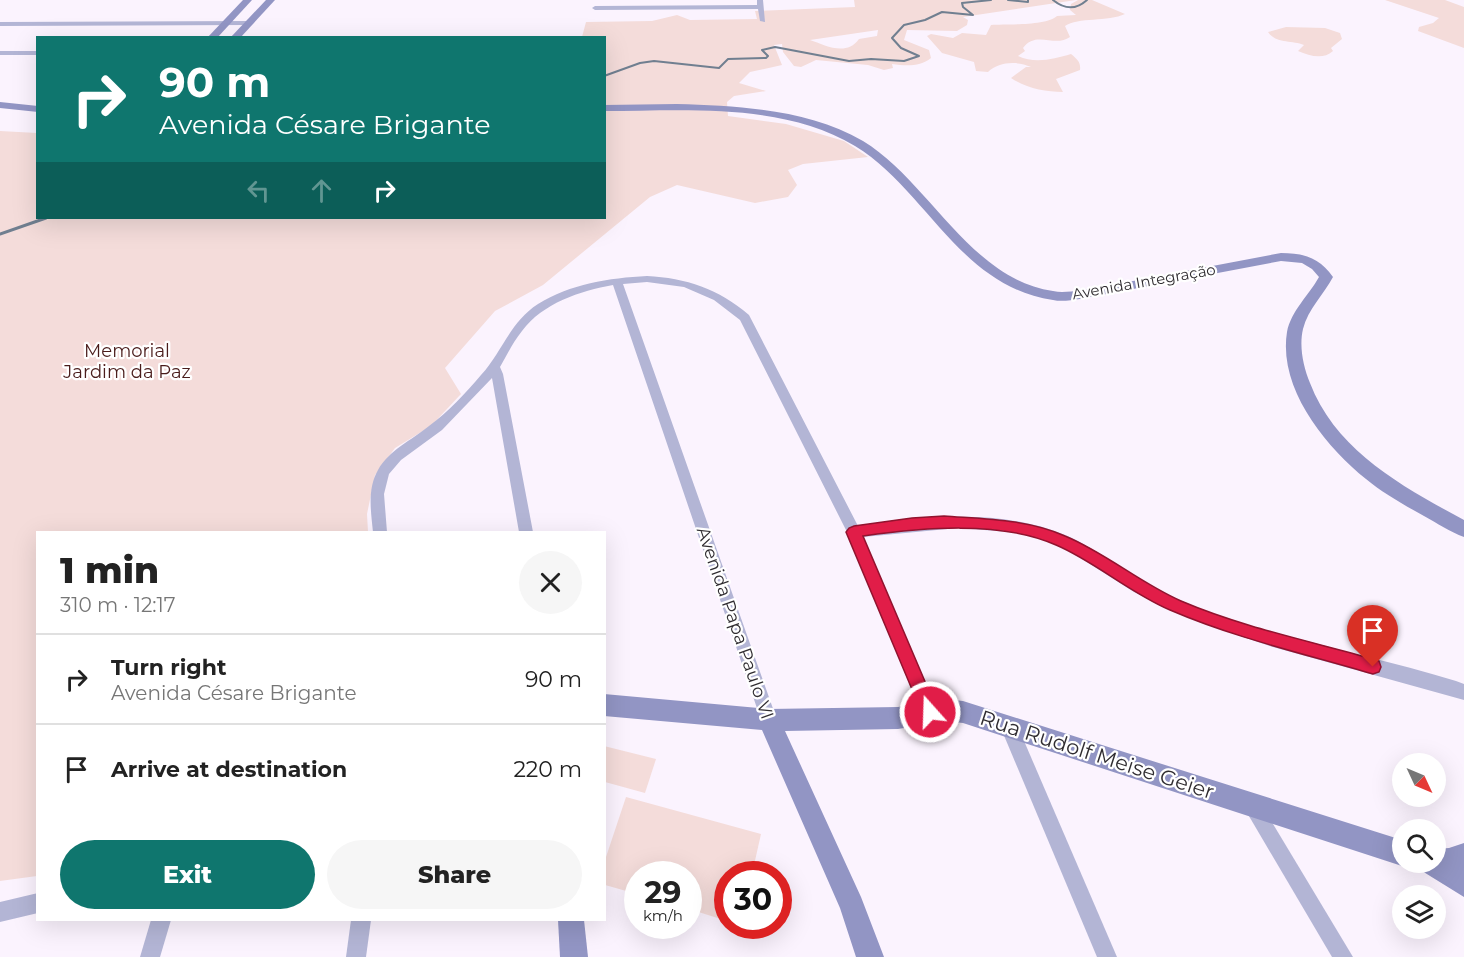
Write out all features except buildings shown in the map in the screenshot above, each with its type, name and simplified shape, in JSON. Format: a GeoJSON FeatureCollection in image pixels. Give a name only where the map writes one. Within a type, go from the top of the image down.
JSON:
{"type":"FeatureCollection","features":[{"type":"Feature","properties":{"kind":"main road"},"geometry":{"type":"LineString","coordinates":[[213,36],[248,0]]}},
{"type":"Feature","properties":{"kind":"main road"},"geometry":{"type":"LineString","coordinates":[[236,36],[271,0]]}},
{"type":"Feature","properties":{"kind":"main road"},"geometry":{"type":"LineString","coordinates":[[0,94],[28,96]]}},
{"type":"Feature","properties":{"kind":"main road"},"geometry":{"type":"LineString","coordinates":[[0,105],[36,109]]}},
{"type":"Feature","properties":{"kind":"main road","name":"Avenida Integração"},"geometry":{"type":"LineString","coordinates":[[606,108],[744,110],[810,124],[847,137],[876,154],[888,165],[978,259],[1003,278],[1052,296],[1080,295],[1281,257],[1309,261],[1321,268],[1326,277],[1299,316],[1295,331],[1293,350],[1301,388],[1347,451],[1373,474],[1412,500],[1464,529]]}},
{"type":"Feature","properties":{"kind":"main road","name":"Rua Rudolf Meise Geier"},"geometry":{"type":"LineString","coordinates":[[606,705],[768,720],[897,718],[945,710],[963,712],[1392,850]]}},
{"type":"Feature","properties":{"kind":"main road","name":"Avenida Papa Paulo VI"},"geometry":{"type":"LineString","coordinates":[[768,720],[852,906],[870,957]]}},
{"type":"Feature","properties":{"kind":"main road"},"geometry":{"type":"LineString","coordinates":[[1446,861],[1464,856]]}},
{"type":"Feature","properties":{"kind":"main road"},"geometry":{"type":"LineString","coordinates":[[1446,872],[1464,884]]}},
{"type":"Feature","properties":{"kind":"main road"},"geometry":{"type":"LineString","coordinates":[[571,921],[574,957]]}},
{"type":"Feature","properties":{"kind":"street"},"geometry":{"type":"LineString","coordinates":[[595,8],[760,4],[763,21]]}},
{"type":"Feature","properties":{"kind":"street"},"geometry":{"type":"LineString","coordinates":[[0,24],[249,23]]}},
{"type":"Feature","properties":{"kind":"street"},"geometry":{"type":"LineString","coordinates":[[0,53],[36,53]]}},
{"type":"Feature","properties":{"kind":"street"},"geometry":{"type":"LineString","coordinates":[[380,531],[379,483],[386,469],[408,446],[436,428],[494,368],[504,346],[513,334],[545,304],[559,297],[617,282],[656,280],[683,284],[722,300],[745,318],[854,532],[930,712]]}},
{"type":"Feature","properties":{"kind":"street","name":"Avenida Papa Paulo VI"},"geometry":{"type":"LineString","coordinates":[[617,282],[768,720]]}},
{"type":"Feature","properties":{"kind":"street"},"geometry":{"type":"LineString","coordinates":[[494,368],[526,531]]}},
{"type":"Feature","properties":{"kind":"street"},"geometry":{"type":"LineString","coordinates":[[854,532],[944,522],[1004,526],[1035,532],[1061,540],[1159,597],[1218,622],[1464,692]]}},
{"type":"Feature","properties":{"kind":"street"},"geometry":{"type":"LineString","coordinates":[[1009,726],[1107,957]]}},
{"type":"Feature","properties":{"kind":"street"},"geometry":{"type":"LineString","coordinates":[[1252,805],[1343,957]]}},
{"type":"Feature","properties":{"kind":"street"},"geometry":{"type":"LineString","coordinates":[[0,912],[36,903]]}},
{"type":"Feature","properties":{"kind":"street"},"geometry":{"type":"LineString","coordinates":[[150,957],[161,921]]}},
{"type":"Feature","properties":{"kind":"street"},"geometry":{"type":"LineString","coordinates":[[356,957],[361,921]]}},
{"type":"Feature","properties":{"kind":"green space","name":"Memorial Jardim da Paz"},"geometry":{"type":"Polygon","coordinates":[[[854,0],[1076,0],[963,17],[968,20],[967,25],[957,31],[907,30],[904,40],[929,50],[931,58],[918,64],[892,64],[893,68],[884,70],[868,65],[816,60],[801,67],[794,66],[783,52],[782,44],[774,45],[782,65],[750,72],[739,83],[766,91],[734,96],[727,102],[728,116],[786,124],[844,141],[868,157],[803,164],[788,170],[797,185],[788,197],[755,203],[677,185],[650,197],[543,285],[495,311],[445,368],[461,394],[431,426],[395,448],[375,475],[367,514],[368,531],[36,531],[36,876],[0,881],[0,131],[36,133],[36,219],[606,219],[606,36],[582,36],[586,22],[652,21],[677,15],[690,20],[757,19],[755,11],[855,7],[854,0]],[[878,30],[810,40],[842,49],[859,39],[877,36],[878,30]]]}},
{"type":"Feature","properties":{"kind":"green space"},"geometry":{"type":"Polygon","coordinates":[[[1078,0],[1092,0],[1125,14],[1071,23],[1065,26],[1070,37],[1058,41],[1034,40],[1023,48],[1025,51],[1018,56],[1038,60],[1071,54],[1078,61],[1080,70],[1056,79],[1063,92],[1036,89],[1011,78],[1026,67],[1031,67],[1020,64],[1003,64],[988,72],[976,71],[974,62],[942,53],[927,36],[931,34],[953,38],[962,33],[986,35],[991,25],[1036,23],[1057,16],[1076,15],[1070,10],[1071,4],[1078,0]]]}},
{"type":"Feature","properties":{"kind":"green space"},"geometry":{"type":"Polygon","coordinates":[[[1385,0],[1445,0],[1464,7],[1464,48],[1418,31],[1419,27],[1433,23],[1439,18],[1385,0]]]}},
{"type":"Feature","properties":{"kind":"green space"},"geometry":{"type":"Polygon","coordinates":[[[1286,27],[1325,28],[1340,33],[1342,39],[1331,48],[1333,51],[1329,54],[1312,56],[1298,51],[1304,45],[1280,40],[1268,32],[1286,27]]]}},
{"type":"Feature","properties":{"kind":"green space"},"geometry":{"type":"Polygon","coordinates":[[[606,746],[656,759],[645,793],[606,782],[606,746]]]}},
{"type":"Feature","properties":{"kind":"green space"},"geometry":{"type":"Polygon","coordinates":[[[626,797],[761,834],[755,861],[714,861],[714,917],[702,913],[702,861],[624,861],[624,890],[606,885],[606,857],[626,797]]]}},
{"type":"Feature","properties":{"kind":"waterway"},"geometry":{"type":"LineString","coordinates":[[606,75],[640,63],[654,61],[719,68],[728,59],[766,58],[768,56],[762,50],[775,47],[849,61],[871,59],[904,61],[919,56],[901,48],[892,38],[904,25],[925,20],[942,12],[973,15],[963,7],[962,3],[991,0]]}},
{"type":"Feature","properties":{"kind":"waterway"},"geometry":{"type":"LineString","coordinates":[[1008,0],[1028,2],[1028,0]]}},
{"type":"Feature","properties":{"kind":"waterway"},"geometry":{"type":"LineString","coordinates":[[1053,0],[1070,7],[1087,0]]}},
{"type":"Feature","properties":{"kind":"waterway"},"geometry":{"type":"LineString","coordinates":[[0,234],[43,219]]}},
{"type":"Feature","properties":{"kind":"route"},"geometry":{"type":"LineString","coordinates":[[930,712],[854,532],[944,522],[1004,526],[1035,532],[1061,540],[1106,565],[1128,581],[1173,604],[1218,622],[1373,667]]}}]}
